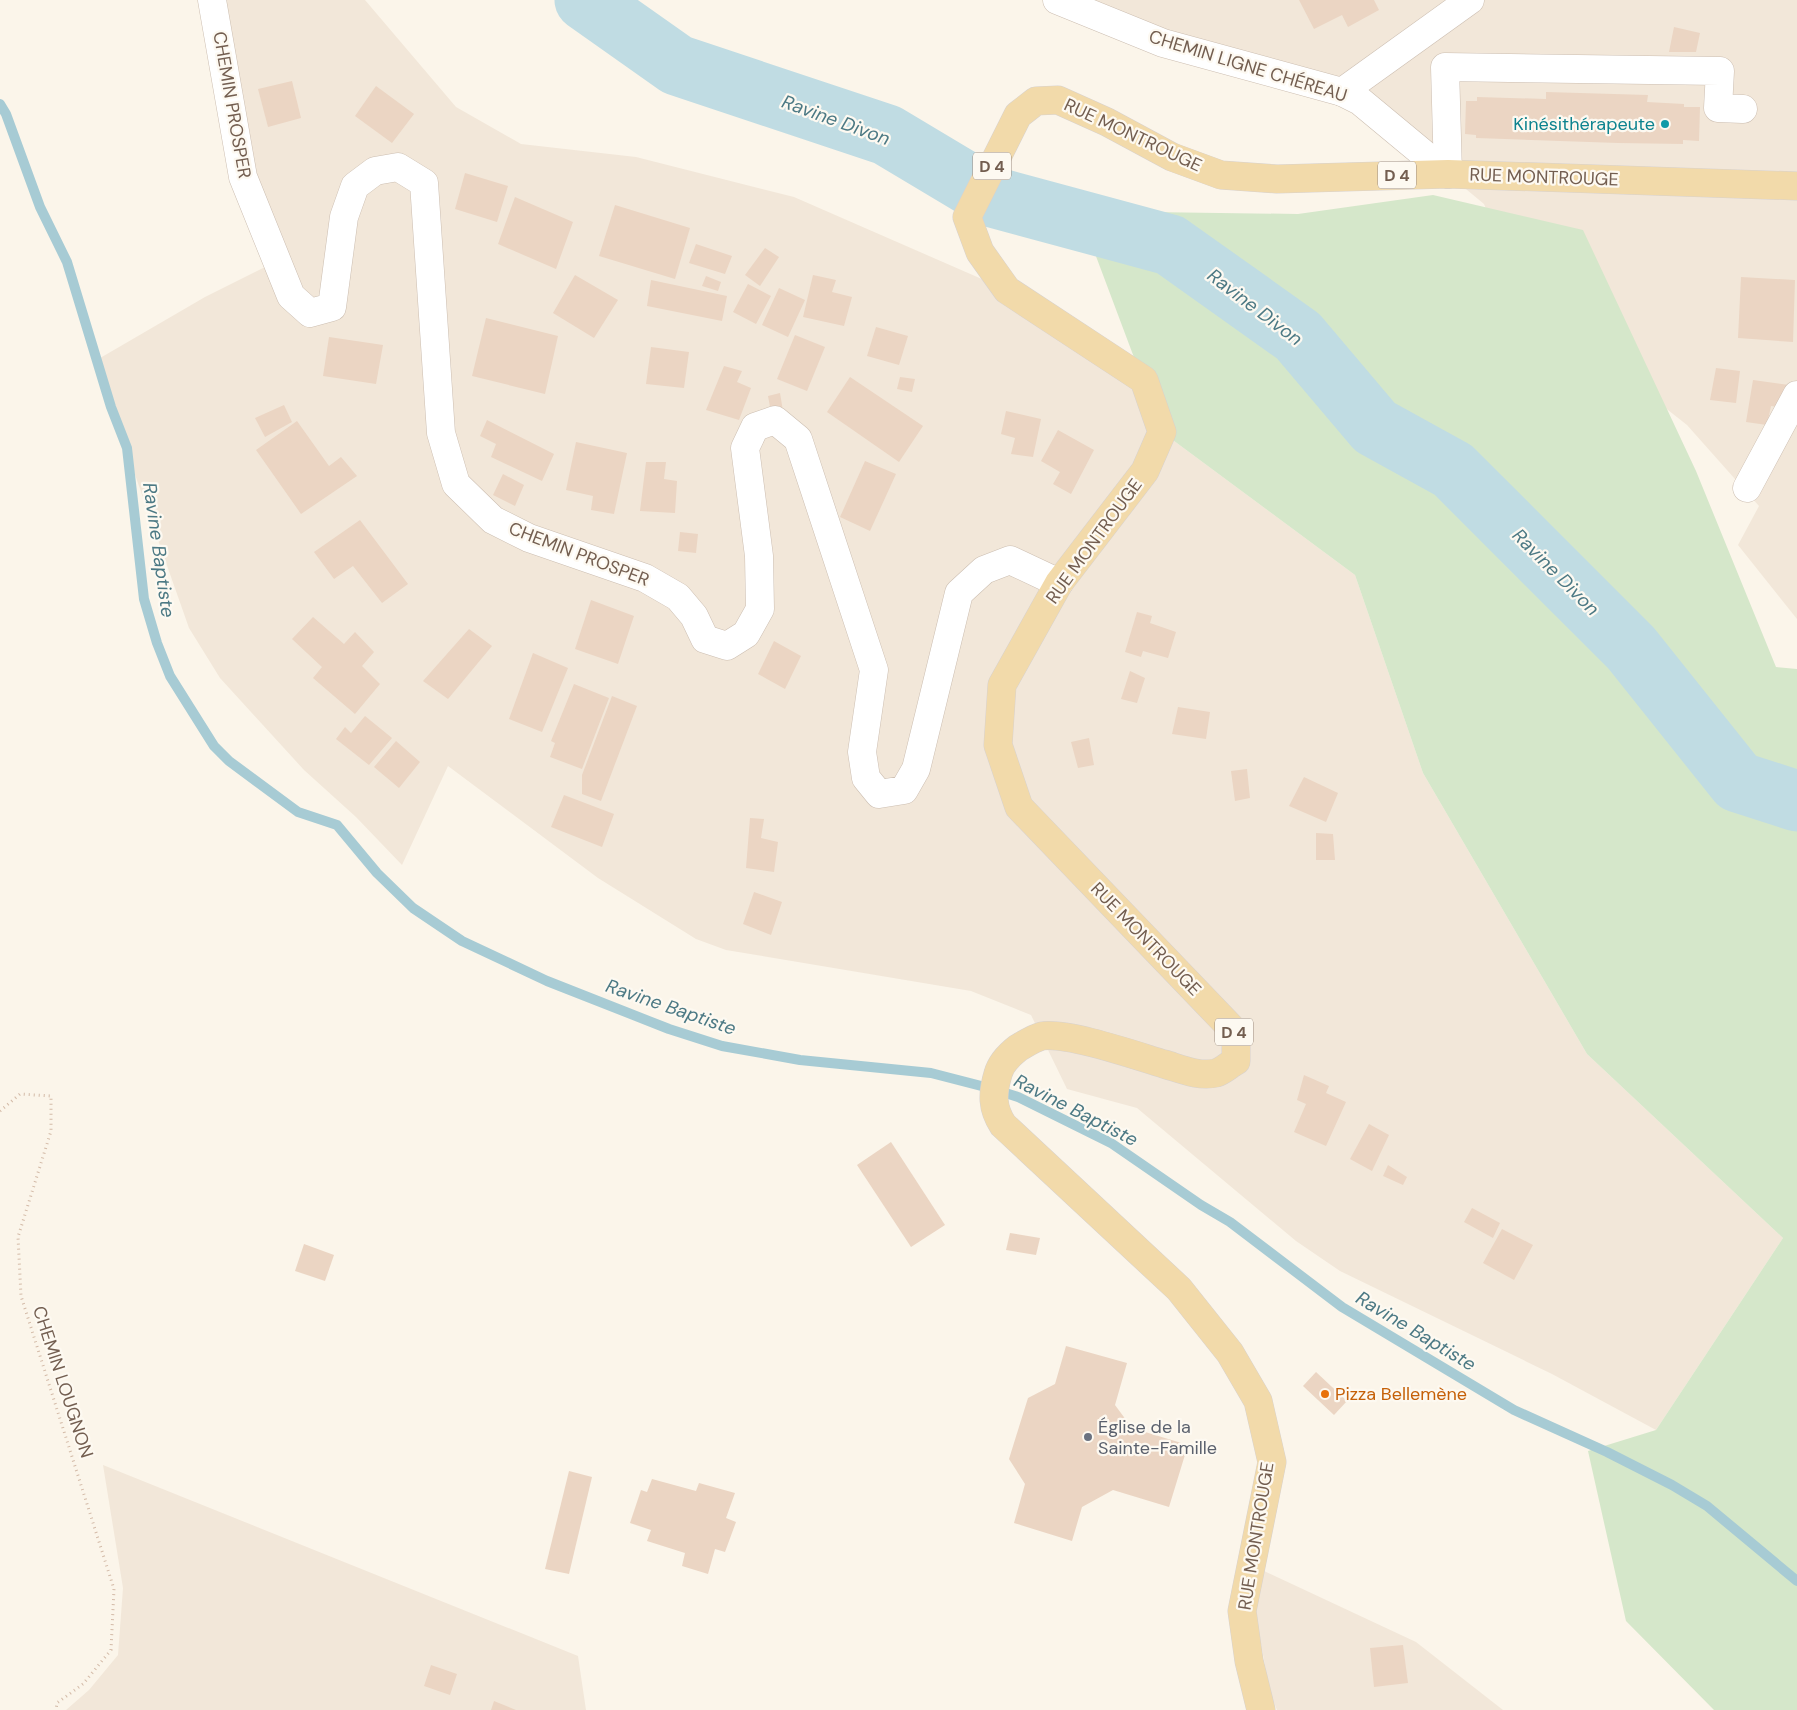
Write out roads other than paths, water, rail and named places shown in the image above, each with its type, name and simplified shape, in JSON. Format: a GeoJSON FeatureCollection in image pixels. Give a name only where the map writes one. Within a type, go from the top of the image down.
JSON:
{"type":"FeatureCollection","features":[{"type":"Feature","properties":{"kind":"main road","name":"RUE MONTROUGE"},"geometry":{"type":"LineString","coordinates":[[1262,1710],[1249,1661],[1242,1611],[1272,1462],[1258,1401],[1230,1353],[1179,1289],[1003,1125],[996,1114],[993,1102],[993,1089],[1000,1067],[1011,1053],[1027,1042],[1042,1036],[1064,1037],[1194,1073],[1217,1073],[1236,1060],[1236,1033],[1019,807],[998,744],[1002,685],[1059,584],[1145,470],[1162,432],[1144,380],[1007,290],[980,252],[967,218],[1018,115],[1036,101],[1058,100],[1107,122],[1172,157],[1221,175],[1278,179],[1448,174],[1797,186]]}},
{"type":"Feature","properties":{"kind":"street","name":"CHEMIN PROSPER"},"geometry":{"type":"LineString","coordinates":[[212,0],[243,177],[291,296],[310,313],[332,307],[344,217],[355,186],[376,171],[398,168],[424,182],[441,433],[456,484],[493,520],[529,538],[645,578],[678,597],[694,616],[706,639],[727,646],[746,634],[760,609],[759,556],[745,448],[755,427],[775,420],[798,440],[874,670],[862,752],[866,778],[879,794],[904,790],[916,769],[959,593],[984,570],[1010,560],[1059,584]]}},
{"type":"Feature","properties":{"kind":"street","name":"CHEMIN LIGNE CHÉREAU"},"geometry":{"type":"LineString","coordinates":[[1057,0],[1163,43],[1342,92],[1360,101],[1448,174]]}},
{"type":"Feature","properties":{"kind":"street"},"geometry":{"type":"LineString","coordinates":[[1342,92],[1470,0]]}},
{"type":"Feature","properties":{"kind":"street"},"geometry":{"type":"LineString","coordinates":[[1448,174],[1445,67],[1720,71],[1718,108],[1743,109]]}},
{"type":"Feature","properties":{"kind":"street"},"geometry":{"type":"LineString","coordinates":[[1747,488],[1797,395]]}},
{"type":"Feature","properties":{"kind":"waterway","name":"Ravine Divon"},"geometry":{"type":"LineString","coordinates":[[585,0],[677,65],[887,135],[989,196],[1170,245],[1298,336],[1375,427],[1453,470],[1631,648],[1738,782],[1797,801]]}},
{"type":"Feature","properties":{"kind":"waterway","name":"Ravine Baptiste"},"geometry":{"type":"LineString","coordinates":[[0,104],[6,114],[40,207],[67,262],[111,407],[127,448],[144,599],[157,643],[170,676],[214,746],[229,761],[298,812],[337,825],[377,873],[413,908],[462,941],[547,981],[669,1029],[722,1046],[800,1060],[931,1073],[993,1089],[1018,1097],[1111,1143],[1201,1205],[1230,1222],[1342,1307],[1514,1410],[1607,1452],[1672,1485],[1707,1506],[1797,1581]]}},
{"type":"Feature","properties":{"kind":"place","name":"Kinésithérapeute"},"geometry":{"type":"Point","coordinates":[1665,124]}},
{"type":"Feature","properties":{"kind":"place","name":"Pizza Bellemène"},"geometry":{"type":"Point","coordinates":[1325,1394]}},
{"type":"Feature","properties":{"kind":"place","name":"Église de la Sainte-Famille"},"geometry":{"type":"Point","coordinates":[1088,1437]}}]}
